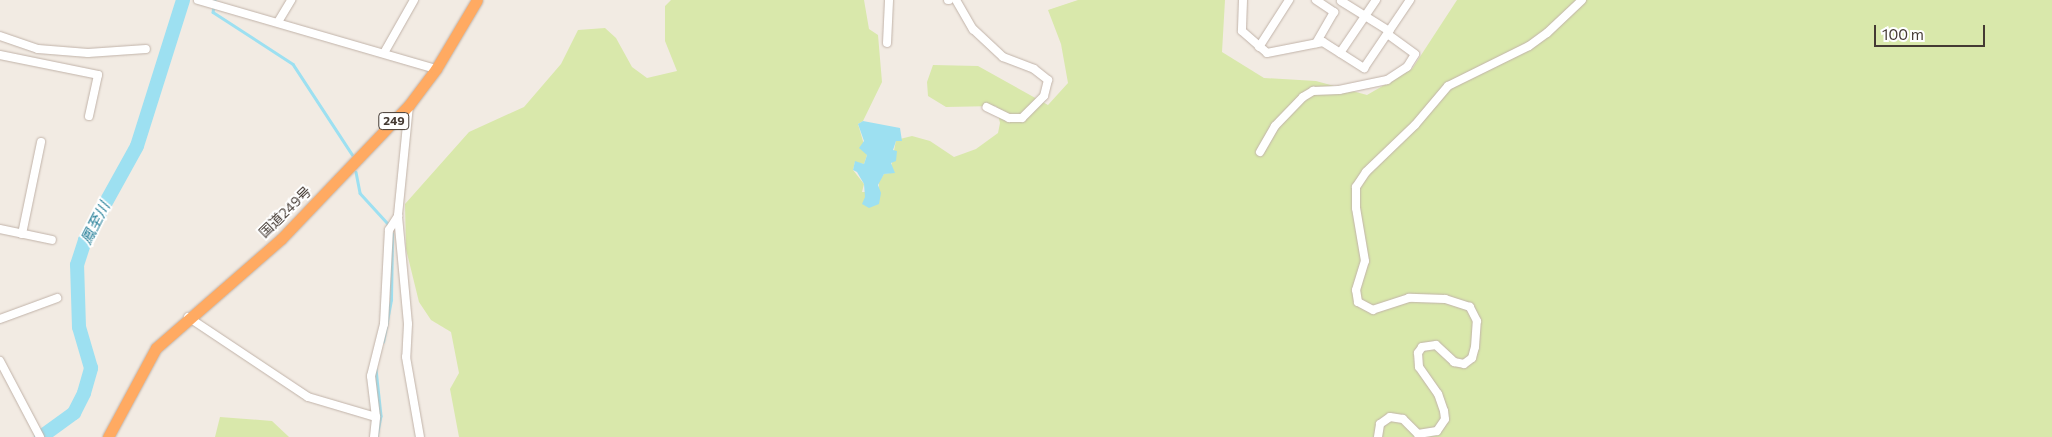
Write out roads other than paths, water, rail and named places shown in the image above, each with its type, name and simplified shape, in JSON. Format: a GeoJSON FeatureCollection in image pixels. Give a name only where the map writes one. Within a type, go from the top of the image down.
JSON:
{"type":"FeatureCollection","features":[{"type":"Feature","properties":{"kind":"highway","name":"国道249号"},"geometry":{"type":"LineString","coordinates":[[108,437],[148,360],[165,337],[281,239],[409,105],[436,69],[477,0]]}},
{"type":"Feature","properties":{"kind":"street"},"geometry":{"type":"LineString","coordinates":[[199,0],[436,69]]}},
{"type":"Feature","properties":{"kind":"street"},"geometry":{"type":"LineString","coordinates":[[278,22],[291,0]]}},
{"type":"Feature","properties":{"kind":"street"},"geometry":{"type":"LineString","coordinates":[[384,53],[414,0]]}},
{"type":"Feature","properties":{"kind":"street"},"geometry":{"type":"LineString","coordinates":[[887,43],[889,0]]}},
{"type":"Feature","properties":{"kind":"street"},"geometry":{"type":"LineString","coordinates":[[956,0],[973,30],[1003,57],[1034,69],[1048,80],[1044,96],[1022,118],[1010,118],[986,107]]}},
{"type":"Feature","properties":{"kind":"street"},"geometry":{"type":"LineString","coordinates":[[1243,0],[1242,31],[1258,46],[1271,54],[1323,42],[1364,68],[1410,0]]}},
{"type":"Feature","properties":{"kind":"street"},"geometry":{"type":"LineString","coordinates":[[1258,46],[1289,0]]}},
{"type":"Feature","properties":{"kind":"street"},"geometry":{"type":"LineString","coordinates":[[1316,0],[1334,12]]}},
{"type":"Feature","properties":{"kind":"street"},"geometry":{"type":"LineString","coordinates":[[1340,53],[1376,0]]}},
{"type":"Feature","properties":{"kind":"street"},"geometry":{"type":"LineString","coordinates":[[1378,437],[1380,424],[1390,417],[1403,419],[1418,434],[1437,431],[1445,419],[1444,411],[1438,394],[1419,367],[1418,353],[1422,346],[1436,344],[1454,362],[1464,364],[1472,358],[1476,347],[1477,321],[1470,307],[1446,299],[1404,299],[1373,310],[1358,302],[1356,290],[1365,261],[1356,208],[1356,187],[1366,172],[1415,125],[1448,86],[1528,46],[1547,33],[1582,0]]}},
{"type":"Feature","properties":{"kind":"street"},"geometry":{"type":"LineString","coordinates":[[1260,152],[1275,126],[1302,97],[1313,91],[1338,90],[1387,80],[1407,67],[1415,54],[1341,1],[1316,43]]}},
{"type":"Feature","properties":{"kind":"street"},"geometry":{"type":"LineString","coordinates":[[0,36],[38,50],[88,53],[146,49]]}},
{"type":"Feature","properties":{"kind":"street"},"geometry":{"type":"LineString","coordinates":[[0,55],[98,75],[89,116]]}},
{"type":"Feature","properties":{"kind":"street"},"geometry":{"type":"LineString","coordinates":[[409,105],[395,219],[408,324],[406,357],[420,437]]}},
{"type":"Feature","properties":{"kind":"street"},"geometry":{"type":"LineString","coordinates":[[22,234],[41,142]]}},
{"type":"Feature","properties":{"kind":"street"},"geometry":{"type":"LineString","coordinates":[[374,437],[376,417],[371,376],[384,324],[389,230],[395,219]]}},
{"type":"Feature","properties":{"kind":"street"},"geometry":{"type":"LineString","coordinates":[[0,229],[52,240]]}},
{"type":"Feature","properties":{"kind":"street"},"geometry":{"type":"LineString","coordinates":[[0,319],[57,298]]}},
{"type":"Feature","properties":{"kind":"street"},"geometry":{"type":"LineString","coordinates":[[188,317],[308,397],[376,417]]}},
{"type":"Feature","properties":{"kind":"street"},"geometry":{"type":"LineString","coordinates":[[0,361],[40,437]]}},
{"type":"Feature","properties":{"kind":"water"},"geometry":{"type":"Polygon","coordinates":[[[863,121],[900,128],[902,141],[896,141],[893,150],[897,151],[896,161],[891,163],[895,173],[884,174],[878,185],[881,193],[879,204],[869,208],[862,204],[865,197],[864,184],[857,172],[853,170],[855,161],[864,164],[867,155],[859,148],[864,141],[858,124],[863,121]]]}},
{"type":"Feature","properties":{"kind":"waterway","name":"鳳至川"},"geometry":{"type":"LineString","coordinates":[[41,437],[74,413],[84,393],[91,368],[79,327],[77,265],[85,240],[137,146],[183,0]]}},
{"type":"Feature","properties":{"kind":"waterway"},"geometry":{"type":"LineString","coordinates":[[215,0],[213,12],[293,64],[352,154]]}},
{"type":"Feature","properties":{"kind":"waterway"},"geometry":{"type":"LineString","coordinates":[[356,172],[360,193],[390,226]]}},
{"type":"Feature","properties":{"kind":"waterway"},"geometry":{"type":"LineString","coordinates":[[383,342],[391,300],[392,234]]}},
{"type":"Feature","properties":{"kind":"waterway"},"geometry":{"type":"LineString","coordinates":[[376,369],[381,416],[377,437]]}}]}
